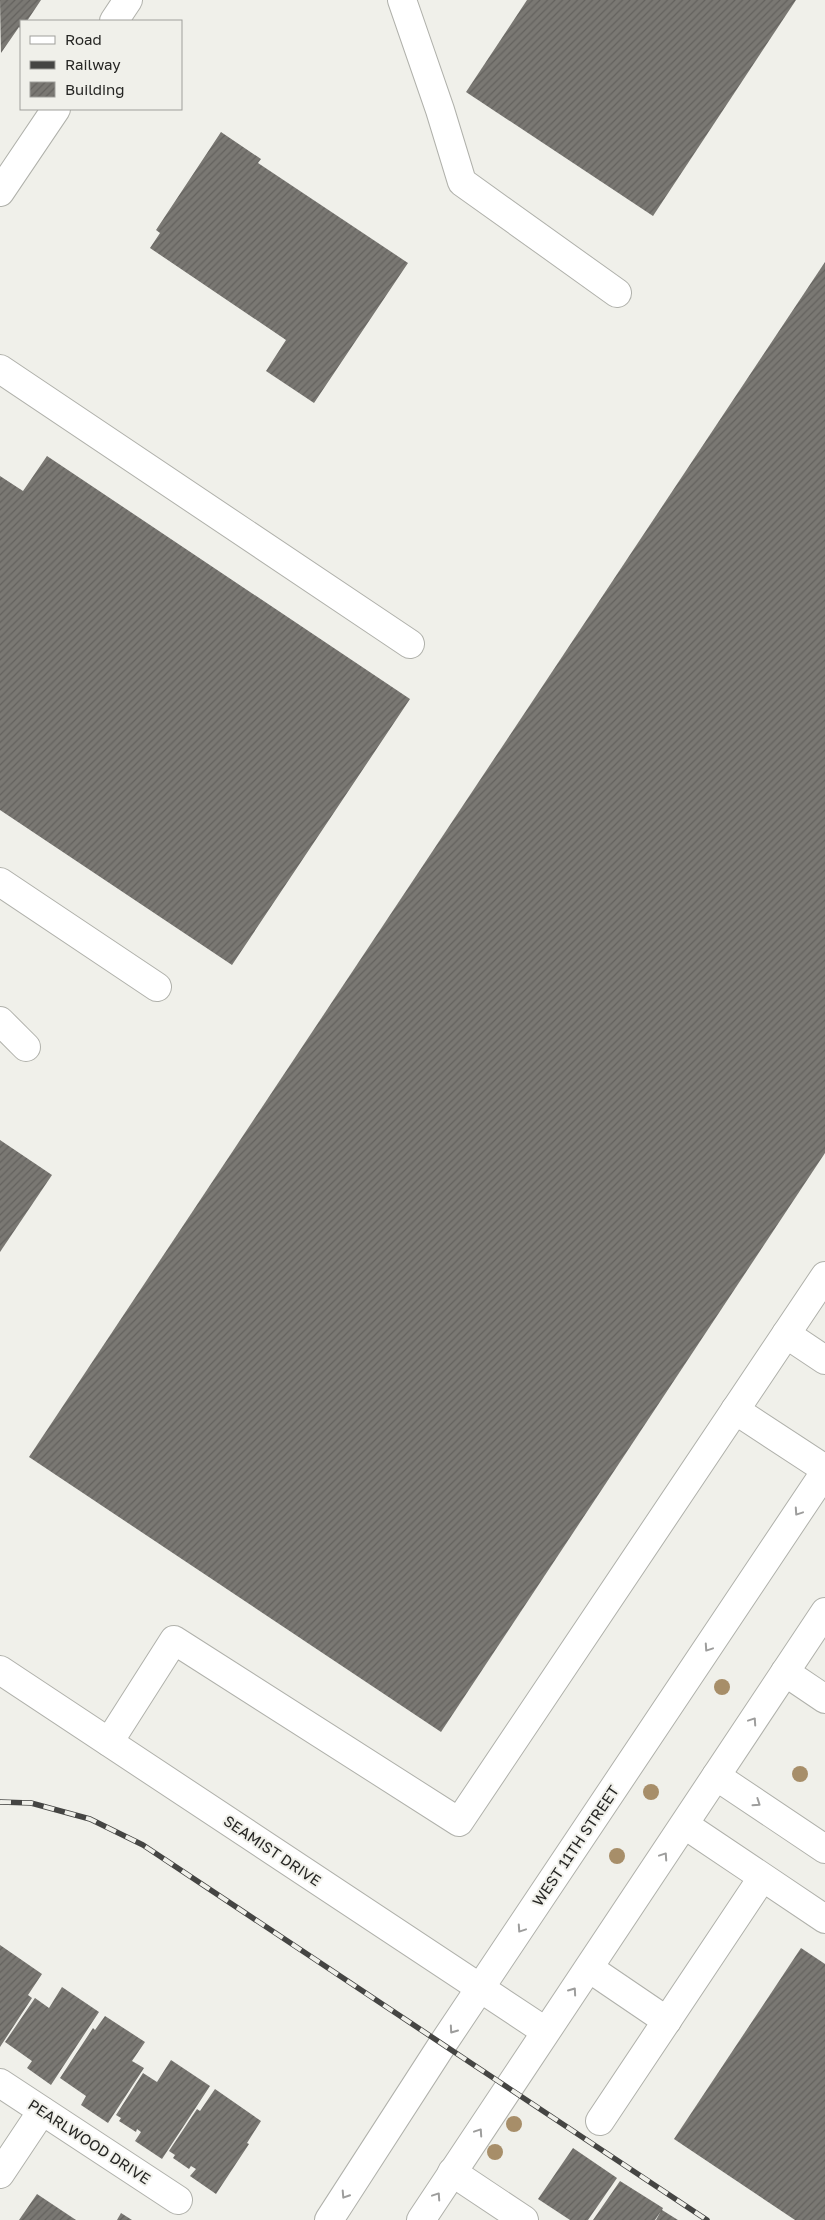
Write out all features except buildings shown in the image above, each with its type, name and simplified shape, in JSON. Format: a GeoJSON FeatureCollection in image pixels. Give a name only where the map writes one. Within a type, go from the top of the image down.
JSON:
{"type":"FeatureCollection","features":[{"type":"Feature","properties":{"kind":"main road"},"geometry":{"type":"LineString","coordinates":[[402,0],[462,182],[617,293]]}},
{"type":"Feature","properties":{"kind":"main road"},"geometry":{"type":"LineString","coordinates":[[4,177],[55,110]]}},
{"type":"Feature","properties":{"kind":"main road"},"geometry":{"type":"LineString","coordinates":[[2,374],[410,644]]}},
{"type":"Feature","properties":{"kind":"main road"},"geometry":{"type":"LineString","coordinates":[[0,882],[157,987]]}},
{"type":"Feature","properties":{"kind":"main road"},"geometry":{"type":"LineString","coordinates":[[0,1021],[26,1047]]}},
{"type":"Feature","properties":{"kind":"main road"},"geometry":{"type":"LineString","coordinates":[[109,1742],[174,1640],[459,1822],[825,1276]]}},
{"type":"Feature","properties":{"kind":"main road"},"geometry":{"type":"LineString","coordinates":[[786,1334],[825,1360]]}},
{"type":"Feature","properties":{"kind":"main road"},"geometry":{"type":"LineString","coordinates":[[735,1410],[825,1470]]}},
{"type":"Feature","properties":{"kind":"main road","name":"WEST 11TH STREET"},"geometry":{"type":"LineString","coordinates":[[329,2220],[442,2045],[481,1990],[825,1470]]}},
{"type":"Feature","properties":{"kind":"main road"},"geometry":{"type":"LineString","coordinates":[[421,2220],[825,1612]]}},
{"type":"Feature","properties":{"kind":"main road","name":"SEAMIST DRIVE"},"geometry":{"type":"LineString","coordinates":[[0,1670],[545,2031]]}},
{"type":"Feature","properties":{"kind":"main road"},"geometry":{"type":"LineString","coordinates":[[785,1672],[825,1699]]}},
{"type":"Feature","properties":{"kind":"main road"},"geometry":{"type":"LineString","coordinates":[[716,1776],[825,1849]]}},
{"type":"Feature","properties":{"kind":"main road"},"geometry":{"type":"LineString","coordinates":[[685,1825],[825,1919]]}},
{"type":"Feature","properties":{"kind":"main road"},"geometry":{"type":"LineString","coordinates":[[600,2121],[762,1878]]}},
{"type":"Feature","properties":{"kind":"main road"},"geometry":{"type":"LineString","coordinates":[[589,1968],[667,2021]]}},
{"type":"Feature","properties":{"kind":"main road","name":"PEARLWOOD DRIVE"},"geometry":{"type":"LineString","coordinates":[[0,2083],[178,2200]]}},
{"type":"Feature","properties":{"kind":"main road"},"geometry":{"type":"LineString","coordinates":[[0,2174],[42,2111]]}},
{"type":"Feature","properties":{"kind":"main road"},"geometry":{"type":"LineString","coordinates":[[452,2172],[524,2220]]}},
{"type":"Feature","properties":{"kind":"railway"},"geometry":{"type":"LineString","coordinates":[[0,1802],[31,1803],[90,1819],[143,1845],[707,2220]]}}]}
